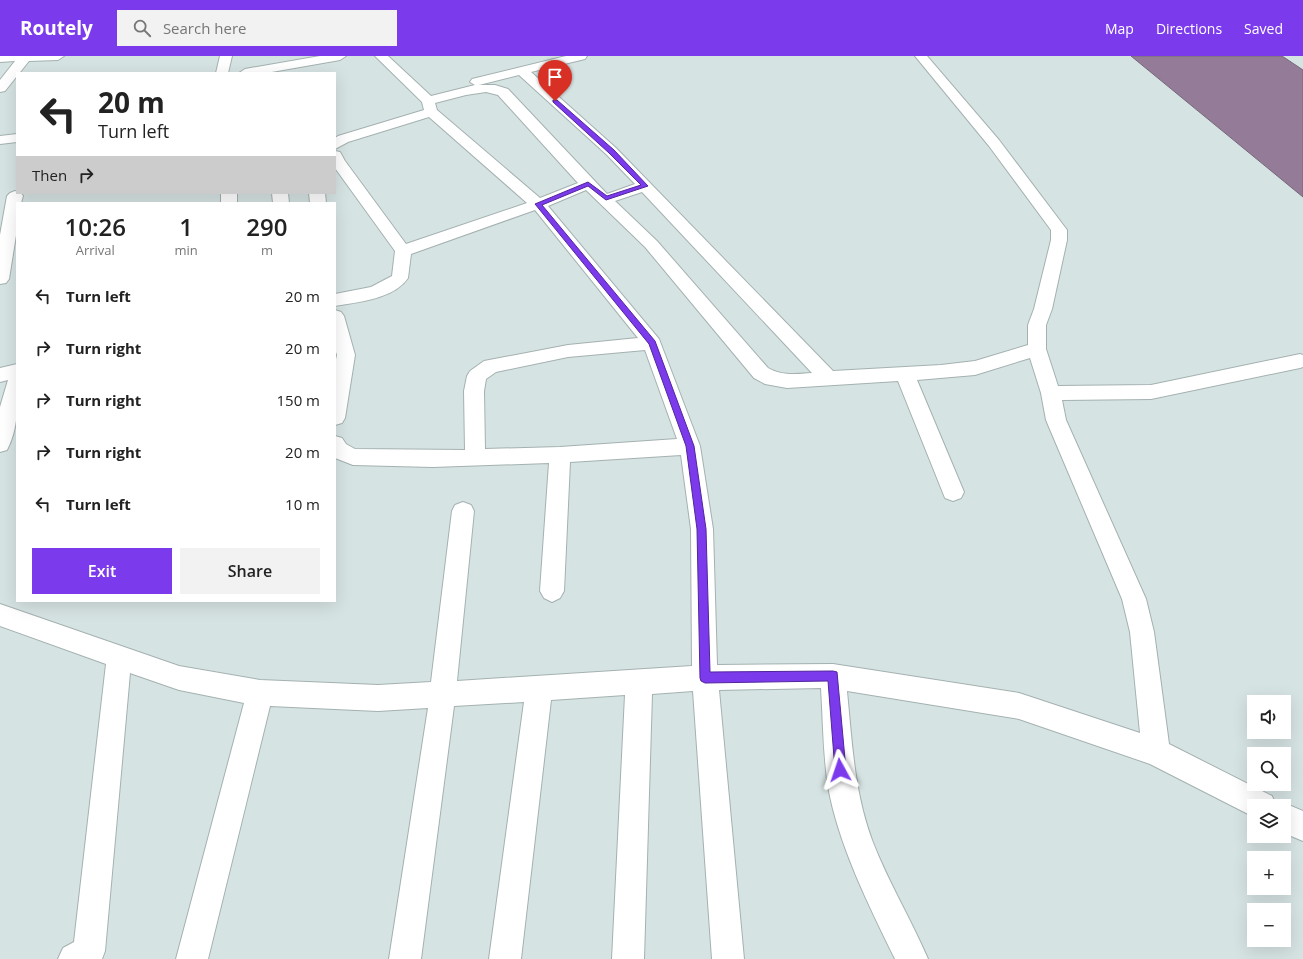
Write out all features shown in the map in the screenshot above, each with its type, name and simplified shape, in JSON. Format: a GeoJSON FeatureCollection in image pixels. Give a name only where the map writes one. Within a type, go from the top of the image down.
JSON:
{"type":"FeatureCollection","features":[{"type":"Feature","properties":{"kind":"street"},"geometry":{"type":"LineString","coordinates":[[0,88],[26,56]]}},
{"type":"Feature","properties":{"kind":"street"},"geometry":{"type":"LineString","coordinates":[[0,58],[58,56]]}},
{"type":"Feature","properties":{"kind":"street"},"geometry":{"type":"LineString","coordinates":[[222,72],[226,56]]}},
{"type":"Feature","properties":{"kind":"street"},"geometry":{"type":"LineString","coordinates":[[257,72],[292,69],[340,56]]}},
{"type":"Feature","properties":{"kind":"street"},"geometry":{"type":"LineString","coordinates":[[381,56],[427,103],[538,204],[652,343],[690,446],[702,529],[705,678],[728,959]]}},
{"type":"Feature","properties":{"kind":"street"},"geometry":{"type":"LineString","coordinates":[[336,300],[378,292],[391,286],[400,278],[403,251],[336,155],[343,139],[427,103],[522,71],[582,56]]}},
{"type":"Feature","properties":{"kind":"street"},"geometry":{"type":"LineString","coordinates":[[921,56],[994,143],[1059,230],[1059,240],[1043,309],[1037,325],[1037,350],[1051,393],[1056,420],[1134,599],[1142,632],[1156,752]]}},
{"type":"Feature","properties":{"kind":"street"},"geometry":{"type":"LineString","coordinates":[[522,71],[612,151],[829,379]]}},
{"type":"Feature","properties":{"kind":"street"},"geometry":{"type":"LineString","coordinates":[[427,103],[484,88],[495,88],[503,92],[588,184],[606,199],[651,244],[761,373],[772,379],[829,379],[941,372],[975,368],[1037,350]]}},
{"type":"Feature","properties":{"kind":"street"},"geometry":{"type":"LineString","coordinates":[[0,140],[16,138]]}},
{"type":"Feature","properties":{"kind":"street"},"geometry":{"type":"LineString","coordinates":[[403,251],[538,204],[588,184]]}},
{"type":"Feature","properties":{"kind":"street"},"geometry":{"type":"LineString","coordinates":[[606,199],[645,186]]}},
{"type":"Feature","properties":{"kind":"street"},"geometry":{"type":"LineString","coordinates":[[0,279],[14,196]]}},
{"type":"Feature","properties":{"kind":"street"},"geometry":{"type":"LineString","coordinates":[[336,320],[346,355],[336,412]]}},
{"type":"Feature","properties":{"kind":"street"},"geometry":{"type":"LineString","coordinates":[[475,458],[474,391],[477,376],[491,366],[568,351],[652,343]]}},
{"type":"Feature","properties":{"kind":"street"},"geometry":{"type":"LineString","coordinates":[[1051,393],[1151,392],[1300,361]]}},
{"type":"Feature","properties":{"kind":"street"},"geometry":{"type":"LineString","coordinates":[[0,375],[16,371]]}},
{"type":"Feature","properties":{"kind":"street"},"geometry":{"type":"LineString","coordinates":[[904,374],[953,492]]}},
{"type":"Feature","properties":{"kind":"street"},"geometry":{"type":"LineString","coordinates":[[0,444],[16,385]]}},
{"type":"Feature","properties":{"kind":"street"},"geometry":{"type":"LineString","coordinates":[[336,446],[338,450],[353,457],[475,458],[560,455],[690,446]]}},
{"type":"Feature","properties":{"kind":"street"},"geometry":{"type":"LineString","coordinates":[[552,591],[560,455]]}},
{"type":"Feature","properties":{"kind":"street"},"geometry":{"type":"LineString","coordinates":[[405,959],[443,694],[463,511]]}},
{"type":"Feature","properties":{"kind":"street"},"geometry":{"type":"LineString","coordinates":[[0,616],[179,678],[260,693],[378,698],[705,678],[833,676],[1019,706],[1156,752],[1248,799]]}},
{"type":"Feature","properties":{"kind":"street"},"geometry":{"type":"LineString","coordinates":[[84,956],[119,657]]}},
{"type":"Feature","properties":{"kind":"street"},"geometry":{"type":"LineString","coordinates":[[833,676],[842,786],[857,839],[876,887],[912,959]]}},
{"type":"Feature","properties":{"kind":"street"},"geometry":{"type":"LineString","coordinates":[[628,959],[639,682]]}},
{"type":"Feature","properties":{"kind":"street"},"geometry":{"type":"LineString","coordinates":[[505,959],[539,688]]}},
{"type":"Feature","properties":{"kind":"street"},"geometry":{"type":"LineString","coordinates":[[192,959],[260,693]]}},
{"type":"Feature","properties":{"kind":"street"},"geometry":{"type":"LineString","coordinates":[[1291,821],[1303,827]]}},
{"type":"Feature","properties":{"kind":"shaded area"},"geometry":{"type":"Polygon","coordinates":[[[1131,56],[1282,56],[1303,70],[1303,197],[1131,56]]]}},
{"type":"Feature","properties":{"kind":"route"},"geometry":{"type":"LineString","coordinates":[[555,101],[612,151],[645,186],[606,199],[588,184],[538,204],[652,343],[690,446],[702,529],[705,678],[833,676],[840,770]]}}]}
